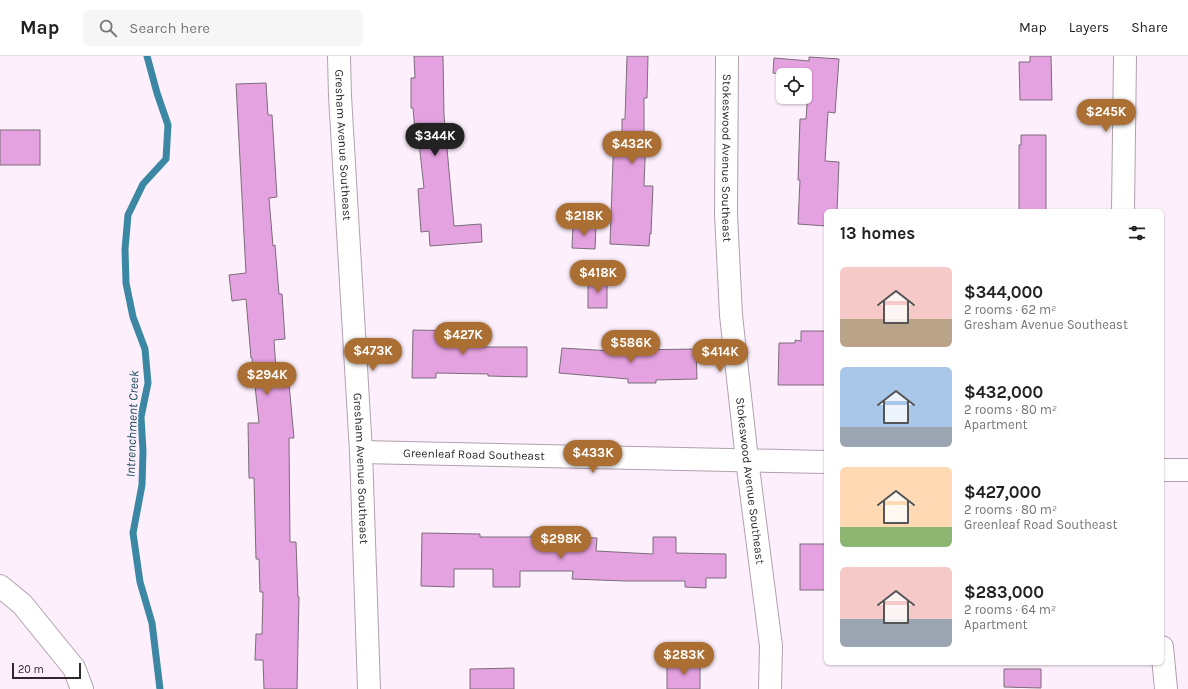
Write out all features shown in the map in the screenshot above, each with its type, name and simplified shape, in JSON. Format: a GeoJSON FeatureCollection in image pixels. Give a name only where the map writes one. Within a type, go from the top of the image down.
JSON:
{"type":"FeatureCollection","features":[{"type":"Feature","properties":{"kind":"street","name":"Gresham Avenue Southeast"},"geometry":{"type":"LineString","coordinates":[[339,56],[340,96],[361,452],[369,689]]}},
{"type":"Feature","properties":{"kind":"street","name":"Stokeswood Avenue Southeast"},"geometry":{"type":"LineString","coordinates":[[727,56],[726,206],[731,315],[747,460],[771,646],[770,689]]}},
{"type":"Feature","properties":{"kind":"street"},"geometry":{"type":"LineString","coordinates":[[1123,209],[1124,56]]}},
{"type":"Feature","properties":{"kind":"street","name":"Greenleaf Road Southeast"},"geometry":{"type":"LineString","coordinates":[[361,452],[824,462]]}},
{"type":"Feature","properties":{"kind":"street"},"geometry":{"type":"LineString","coordinates":[[1164,470],[1188,470]]}},
{"type":"Feature","properties":{"kind":"street"},"geometry":{"type":"LineString","coordinates":[[0,586],[22,604],[74,668],[82,689]]}},
{"type":"Feature","properties":{"kind":"street"},"geometry":{"type":"LineString","coordinates":[[1164,665],[1166,689]]}},
{"type":"Feature","properties":{"kind":"building"},"geometry":{"type":"Polygon","coordinates":[[[414,56],[443,56],[444,115],[454,226],[481,224],[482,242],[430,246],[429,231],[421,232],[418,189],[424,188],[419,143],[416,143],[413,108],[411,108],[411,78],[415,78],[414,56]]]}},
{"type":"Feature","properties":{"kind":"building"},"geometry":{"type":"Polygon","coordinates":[[[627,56],[648,56],[647,98],[644,98],[644,135],[646,135],[644,186],[653,186],[649,246],[610,244],[614,132],[622,133],[622,119],[625,119],[627,56]]]}},
{"type":"Feature","properties":{"kind":"building"},"geometry":{"type":"Polygon","coordinates":[[[1030,56],[1051,56],[1052,100],[1020,100],[1019,62],[1030,62],[1030,56]]]}},
{"type":"Feature","properties":{"kind":"building"},"geometry":{"type":"Polygon","coordinates":[[[809,57],[839,59],[835,113],[828,112],[825,161],[839,162],[837,209],[824,209],[824,226],[798,224],[800,119],[806,119],[807,104],[812,104],[812,68],[776,68],[776,73],[773,73],[774,58],[809,61],[809,57]]]}},
{"type":"Feature","properties":{"kind":"building"},"geometry":{"type":"Polygon","coordinates":[[[266,83],[268,115],[272,115],[277,197],[269,198],[279,294],[282,294],[285,339],[274,340],[277,385],[289,384],[294,438],[289,438],[290,542],[296,542],[299,597],[297,689],[264,689],[263,660],[255,660],[256,634],[262,634],[263,592],[260,592],[259,559],[256,559],[254,478],[249,478],[248,423],[259,423],[246,299],[232,301],[229,275],[246,273],[236,84],[266,83]]]}},
{"type":"Feature","properties":{"kind":"building"},"geometry":{"type":"Polygon","coordinates":[[[0,130],[40,130],[40,165],[0,165],[0,130]]]}},
{"type":"Feature","properties":{"kind":"building"},"geometry":{"type":"Polygon","coordinates":[[[1021,135],[1046,135],[1046,209],[1019,209],[1019,145],[1021,145],[1021,135]]]}},
{"type":"Feature","properties":{"kind":"building"},"geometry":{"type":"Polygon","coordinates":[[[573,225],[596,226],[595,249],[572,248],[573,225]]]}},
{"type":"Feature","properties":{"kind":"building"},"geometry":{"type":"Polygon","coordinates":[[[588,281],[607,281],[607,308],[588,308],[588,281]]]}},
{"type":"Feature","properties":{"kind":"building"},"geometry":{"type":"Polygon","coordinates":[[[413,330],[470,331],[470,347],[527,347],[527,377],[488,376],[488,374],[436,373],[436,378],[412,378],[413,330]]]}},
{"type":"Feature","properties":{"kind":"building"},"geometry":{"type":"Polygon","coordinates":[[[801,331],[824,331],[824,385],[778,385],[779,343],[795,343],[795,340],[801,341],[801,331]]]}},
{"type":"Feature","properties":{"kind":"building"},"geometry":{"type":"Polygon","coordinates":[[[562,348],[628,352],[628,350],[696,349],[697,379],[656,380],[656,383],[628,383],[628,379],[559,373],[562,348]]]}},
{"type":"Feature","properties":{"kind":"building"},"geometry":{"type":"Polygon","coordinates":[[[422,533],[480,534],[480,537],[531,537],[531,535],[557,535],[597,538],[596,551],[653,554],[653,537],[676,537],[676,553],[726,554],[726,578],[706,578],[706,588],[685,587],[685,581],[572,579],[573,571],[520,571],[520,587],[493,587],[493,569],[454,569],[454,587],[421,586],[422,533]]]}},
{"type":"Feature","properties":{"kind":"building"},"geometry":{"type":"Polygon","coordinates":[[[800,544],[824,544],[824,590],[800,590],[800,544]]]}},
{"type":"Feature","properties":{"kind":"building"},"geometry":{"type":"Polygon","coordinates":[[[667,662],[700,662],[700,689],[667,689],[667,662]]]}},
{"type":"Feature","properties":{"kind":"building"},"geometry":{"type":"Polygon","coordinates":[[[514,668],[514,689],[470,689],[470,669],[514,668]]]}},
{"type":"Feature","properties":{"kind":"building"},"geometry":{"type":"Polygon","coordinates":[[[1004,669],[1041,669],[1041,688],[1004,687],[1004,669]]]}},
{"type":"Feature","properties":{"kind":"waterway","name":"Intrenchment Creek"},"geometry":{"type":"LineString","coordinates":[[147,56],[157,93],[168,125],[166,159],[143,184],[128,215],[125,249],[126,283],[133,317],[145,349],[148,383],[141,417],[143,451],[142,485],[133,533],[140,582],[152,623],[160,689]]}}]}
